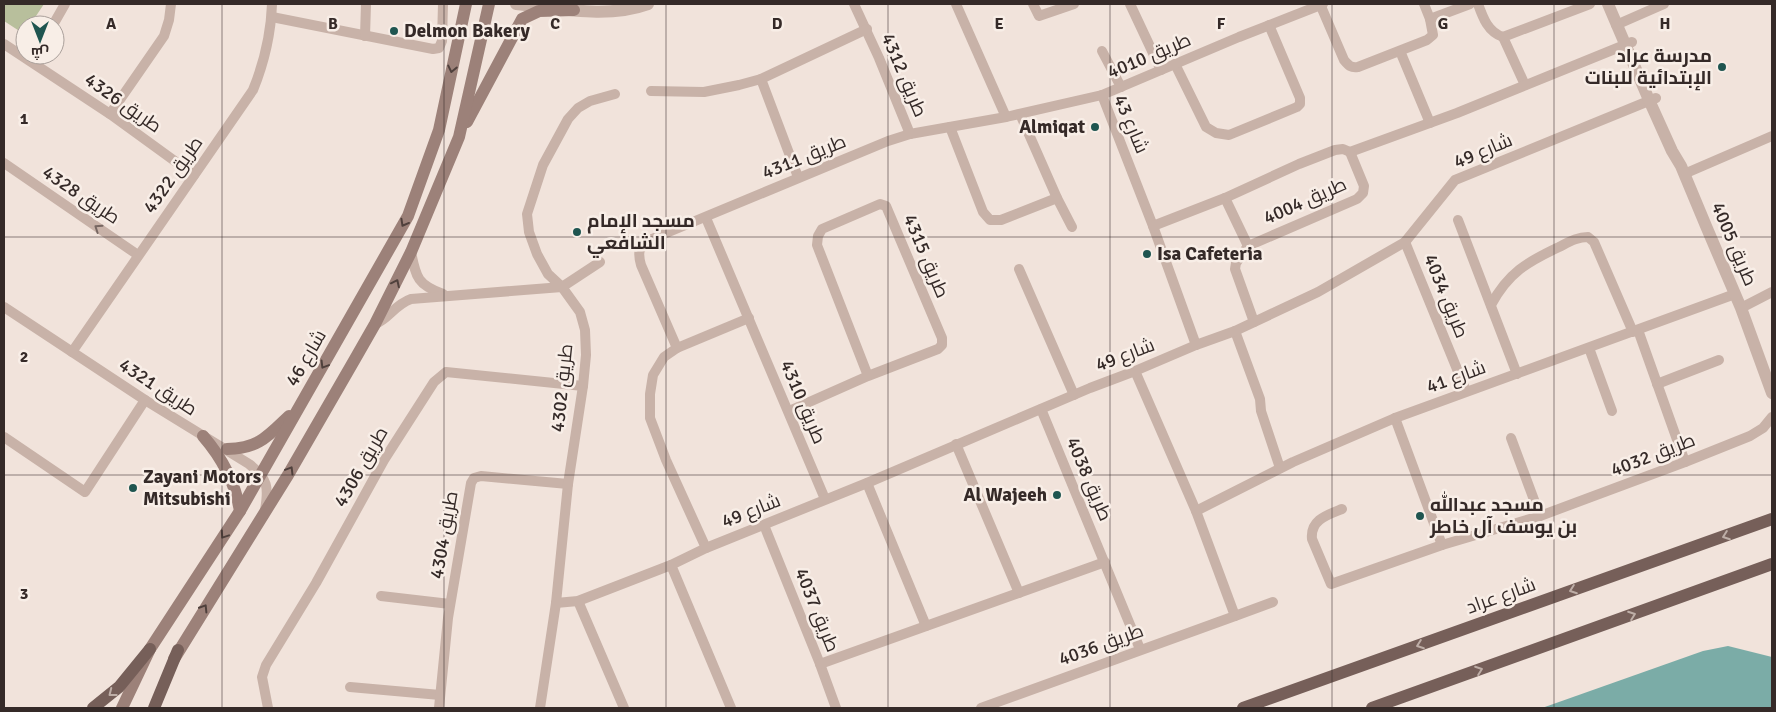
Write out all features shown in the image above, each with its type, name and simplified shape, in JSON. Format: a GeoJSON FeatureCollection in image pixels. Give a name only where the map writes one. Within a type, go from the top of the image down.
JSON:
{"type":"FeatureCollection","features":[{"type":"Feature","properties":{"kind":"main road","name":"شارع 46"},"geometry":{"type":"LineString","coordinates":[[122,708],[150,649],[240,512],[408,216],[439,130],[466,4]]}},
{"type":"Feature","properties":{"kind":"main road"},"geometry":{"type":"LineString","coordinates":[[459,137],[489,4]]}},
{"type":"Feature","properties":{"kind":"main road"},"geometry":{"type":"LineString","coordinates":[[148,708],[178,650],[288,475],[375,324],[411,252],[459,137],[522,19],[539,11],[574,10]]}},
{"type":"Feature","properties":{"kind":"main road"},"geometry":{"type":"LineString","coordinates":[[227,449],[247,447],[261,441],[300,405]]}},
{"type":"Feature","properties":{"kind":"main road"},"geometry":{"type":"LineString","coordinates":[[203,436],[224,464],[235,490],[240,512]]}},
{"type":"Feature","properties":{"kind":"main road","name":"شارع عراد"},"geometry":{"type":"LineString","coordinates":[[1243,708],[1772,519]]}},
{"type":"Feature","properties":{"kind":"main road"},"geometry":{"type":"LineString","coordinates":[[1378,707],[1772,564]]}},
{"type":"Feature","properties":{"kind":"main road"},"geometry":{"type":"LineString","coordinates":[[93,708],[120,688],[150,649]]}},
{"type":"Feature","properties":{"kind":"main road"},"geometry":{"type":"LineString","coordinates":[[154,708],[178,650]]}},
{"type":"Feature","properties":{"kind":"street"},"geometry":{"type":"LineString","coordinates":[[59,15],[65,4]]}},
{"type":"Feature","properties":{"kind":"street"},"geometry":{"type":"LineString","coordinates":[[110,114],[164,36],[171,4]]}},
{"type":"Feature","properties":{"kind":"street","name":"طريق 4322"},"geometry":{"type":"LineString","coordinates":[[72,352],[254,90],[262,67],[272,17],[272,4]]}},
{"type":"Feature","properties":{"kind":"street"},"geometry":{"type":"LineString","coordinates":[[365,36],[366,4]]}},
{"type":"Feature","properties":{"kind":"street"},"geometry":{"type":"LineString","coordinates":[[272,17],[433,49],[439,48],[442,41],[443,4]]}},
{"type":"Feature","properties":{"kind":"street"},"geometry":{"type":"LineString","coordinates":[[516,4],[605,12],[625,11],[648,4]]}},
{"type":"Feature","properties":{"kind":"street","name":"طريق 4312"},"geometry":{"type":"LineString","coordinates":[[854,4],[910,134]]}},
{"type":"Feature","properties":{"kind":"street"},"geometry":{"type":"LineString","coordinates":[[956,4],[1006,117]]}},
{"type":"Feature","properties":{"kind":"street"},"geometry":{"type":"LineString","coordinates":[[1034,4],[1039,16],[1074,4]]}},
{"type":"Feature","properties":{"kind":"street"},"geometry":{"type":"LineString","coordinates":[[1130,4],[1161,70]]}},
{"type":"Feature","properties":{"kind":"street","name":"طريق 4010"},"geometry":{"type":"LineString","coordinates":[[1102,95],[1321,4],[1348,66],[1352,68],[1358,67],[1400,51]]}},
{"type":"Feature","properties":{"kind":"street"},"geometry":{"type":"LineString","coordinates":[[1424,4],[1430,19],[1433,35],[1427,40],[1400,51],[1430,123]]}},
{"type":"Feature","properties":{"kind":"street"},"geometry":{"type":"LineString","coordinates":[[1430,19],[1470,4]]}},
{"type":"Feature","properties":{"kind":"street"},"geometry":{"type":"LineString","coordinates":[[1478,4],[1486,23],[1495,34],[1504,37],[1533,24],[1590,4]]}},
{"type":"Feature","properties":{"kind":"street","name":"طريق 4005"},"geometry":{"type":"LineString","coordinates":[[1608,4],[1629,44],[1672,152],[1682,170],[1741,308],[1772,391]]}},
{"type":"Feature","properties":{"kind":"street","name":"طريق 4005"},"geometry":{"type":"LineString","coordinates":[[1614,4],[1619,24]]}},
{"type":"Feature","properties":{"kind":"street"},"geometry":{"type":"LineString","coordinates":[[1619,24],[1664,4]]}},
{"type":"Feature","properties":{"kind":"street"},"geometry":{"type":"LineString","coordinates":[[1175,64],[1206,127],[1216,133],[1229,135],[1297,107],[1300,104],[1300,98],[1269,25]]}},
{"type":"Feature","properties":{"kind":"street","name":"طريق 4312"},"geometry":{"type":"LineString","coordinates":[[651,91],[704,92],[761,79],[866,29]]}},
{"type":"Feature","properties":{"kind":"street"},"geometry":{"type":"LineString","coordinates":[[1504,37],[1525,85]]}},
{"type":"Feature","properties":{"kind":"street","name":"طريق 4004"},"geometry":{"type":"LineString","coordinates":[[1153,226],[1226,198],[1299,164],[1335,150],[1350,152],[1430,123],[1629,44]]}},
{"type":"Feature","properties":{"kind":"street"},"geometry":{"type":"LineString","coordinates":[[1102,51],[1121,87]]}},
{"type":"Feature","properties":{"kind":"street","name":"طريق 4326"},"geometry":{"type":"LineString","coordinates":[[41,65],[194,175]]}},
{"type":"Feature","properties":{"kind":"street"},"geometry":{"type":"LineString","coordinates":[[761,79],[798,178]]}},
{"type":"Feature","properties":{"kind":"street","name":"طريق 4302"},"geometry":{"type":"LineString","coordinates":[[540,708],[556,603],[568,484],[586,355],[585,330],[580,312],[562,287],[548,274],[537,254],[528,232],[527,214],[543,165],[568,119],[578,108],[590,100],[615,94]]}},
{"type":"Feature","properties":{"kind":"street","name":"شارع 43"},"geometry":{"type":"LineString","coordinates":[[1006,117],[1102,95],[1153,226],[1196,345]]}},
{"type":"Feature","properties":{"kind":"street","name":"شارع 49"},"geometry":{"type":"LineString","coordinates":[[556,603],[578,601],[671,565],[706,548],[866,483],[1074,394],[1196,345],[1235,332],[1318,292],[1405,242],[1455,180],[1652,99]]}},
{"type":"Feature","properties":{"kind":"street"},"geometry":{"type":"LineString","coordinates":[[1020,114],[1057,198],[1072,227]]}},
{"type":"Feature","properties":{"kind":"street","name":"طريق 4311"},"geometry":{"type":"LineString","coordinates":[[677,348],[641,265],[639,256],[641,245],[888,141],[910,134],[1006,117]]}},
{"type":"Feature","properties":{"kind":"street"},"geometry":{"type":"LineString","coordinates":[[950,127],[983,212],[990,220],[1001,220],[1057,198]]}},
{"type":"Feature","properties":{"kind":"street"},"geometry":{"type":"LineString","coordinates":[[1682,170],[1772,136]]}},
{"type":"Feature","properties":{"kind":"street","name":"طريق 4004"},"geometry":{"type":"LineString","coordinates":[[1254,322],[1235,269],[1236,263],[1248,246],[1358,199],[1363,193],[1364,186],[1350,152]]}},
{"type":"Feature","properties":{"kind":"street","name":"طريق 4328"},"geometry":{"type":"LineString","coordinates":[[4,164],[138,255]]}},
{"type":"Feature","properties":{"kind":"street","name":"طريق 4004"},"geometry":{"type":"LineString","coordinates":[[1226,198],[1248,246]]}},
{"type":"Feature","properties":{"kind":"street","name":"طريق 4315"},"geometry":{"type":"LineString","coordinates":[[789,411],[868,376],[938,349],[942,345],[942,338],[886,206],[880,204],[822,229],[818,236],[817,245],[868,376]]}},
{"type":"Feature","properties":{"kind":"street","name":"طريق 4310"},"geometry":{"type":"LineString","coordinates":[[706,218],[750,318],[825,499]]}},
{"type":"Feature","properties":{"kind":"street"},"geometry":{"type":"LineString","coordinates":[[1458,220],[1517,374]]}},
{"type":"Feature","properties":{"kind":"street"},"geometry":{"type":"LineString","coordinates":[[1491,305],[1500,289],[1522,266],[1532,259],[1579,237],[1588,237],[1594,242],[1635,331],[1657,384],[1685,462]]}},
{"type":"Feature","properties":{"kind":"street","name":"طريق 4034"},"geometry":{"type":"LineString","coordinates":[[1405,242],[1466,391]]}},
{"type":"Feature","properties":{"kind":"street"},"geometry":{"type":"LineString","coordinates":[[411,252],[415,271],[422,284],[446,295]]}},
{"type":"Feature","properties":{"kind":"street"},"geometry":{"type":"LineString","coordinates":[[375,324],[407,300],[446,295],[562,287],[600,262]]}},
{"type":"Feature","properties":{"kind":"street"},"geometry":{"type":"LineString","coordinates":[[1019,269],[1074,394]]}},
{"type":"Feature","properties":{"kind":"street"},"geometry":{"type":"LineString","coordinates":[[1741,308],[1772,292]]}},
{"type":"Feature","properties":{"kind":"street","name":"شارع 41"},"geometry":{"type":"LineString","coordinates":[[1196,511],[1280,468],[1394,418],[1735,294]]}},
{"type":"Feature","properties":{"kind":"street","name":"طريق 4321"},"geometry":{"type":"LineString","coordinates":[[4,307],[145,400],[227,449],[261,474]]}},
{"type":"Feature","properties":{"kind":"street"},"geometry":{"type":"LineString","coordinates":[[706,548],[666,460],[650,418],[650,394],[653,375],[664,358],[677,348],[750,318]]}},
{"type":"Feature","properties":{"kind":"street"},"geometry":{"type":"LineString","coordinates":[[1235,332],[1260,399],[1260,411],[1280,468]]}},
{"type":"Feature","properties":{"kind":"street"},"geometry":{"type":"LineString","coordinates":[[1589,348],[1612,411]]}},
{"type":"Feature","properties":{"kind":"street"},"geometry":{"type":"LineString","coordinates":[[1657,384],[1719,360]]}},
{"type":"Feature","properties":{"kind":"street"},"geometry":{"type":"LineString","coordinates":[[1135,371],[1196,511],[1235,616]]}},
{"type":"Feature","properties":{"kind":"street","name":"طريق 4306"},"geometry":{"type":"LineString","coordinates":[[268,708],[262,677],[266,664],[316,583],[384,460],[434,382],[446,372],[583,386]]}},
{"type":"Feature","properties":{"kind":"street"},"geometry":{"type":"LineString","coordinates":[[4,437],[85,492],[145,400]]}},
{"type":"Feature","properties":{"kind":"street","name":"طريق 4038"},"geometry":{"type":"LineString","coordinates":[[1041,409],[1140,649]]}},
{"type":"Feature","properties":{"kind":"street","name":"طريق 4032"},"geometry":{"type":"LineString","coordinates":[[1342,510],[1321,518],[1316,523],[1311,534],[1331,584],[1442,545],[1540,516],[1685,462],[1750,436],[1763,428],[1772,417]]}},
{"type":"Feature","properties":{"kind":"street"},"geometry":{"type":"LineString","coordinates":[[1394,418],[1442,545]]}},
{"type":"Feature","properties":{"kind":"street"},"geometry":{"type":"LineString","coordinates":[[1511,438],[1540,516]]}},
{"type":"Feature","properties":{"kind":"street"},"geometry":{"type":"LineString","coordinates":[[956,444],[1018,593]]}},
{"type":"Feature","properties":{"kind":"street"},"geometry":{"type":"LineString","coordinates":[[261,474],[267,489],[264,512]]}},
{"type":"Feature","properties":{"kind":"street","name":"طريق 4304"},"geometry":{"type":"LineString","coordinates":[[439,708],[450,604],[471,483],[474,478],[481,476],[568,484]]}},
{"type":"Feature","properties":{"kind":"street"},"geometry":{"type":"LineString","coordinates":[[866,483],[926,626]]}},
{"type":"Feature","properties":{"kind":"street","name":"طريق 4037"},"geometry":{"type":"LineString","coordinates":[[764,525],[836,708]]}},
{"type":"Feature","properties":{"kind":"street"},"geometry":{"type":"LineString","coordinates":[[820,664],[1105,562]]}},
{"type":"Feature","properties":{"kind":"street"},"geometry":{"type":"LineString","coordinates":[[671,565],[731,708]]}},
{"type":"Feature","properties":{"kind":"street","name":"طريق 4304"},"geometry":{"type":"LineString","coordinates":[[382,596],[450,604]]}},
{"type":"Feature","properties":{"kind":"street"},"geometry":{"type":"LineString","coordinates":[[578,601],[624,708]]}},
{"type":"Feature","properties":{"kind":"street","name":"طريق 4036"},"geometry":{"type":"LineString","coordinates":[[981,708],[1273,602]]}},
{"type":"Feature","properties":{"kind":"street"},"geometry":{"type":"LineString","coordinates":[[350,687],[440,695]]}},
{"type":"Feature","properties":{"kind":"green space"},"geometry":{"type":"Polygon","coordinates":[[[4,4],[44,4],[37,15],[15,15],[15,28],[4,21],[4,4]]]}},
{"type":"Feature","properties":{"kind":"water"},"geometry":{"type":"Polygon","coordinates":[[[1728,646],[1772,657],[1772,708],[1542,708],[1703,651],[1728,646]]]}},
{"type":"Feature","properties":{"kind":"place","name":"Delmon Bakery"},"geometry":{"type":"Point","coordinates":[394,31]}},
{"type":"Feature","properties":{"kind":"place","name":"مدرسة عراد الإبتدائية للبنات"},"geometry":{"type":"Point","coordinates":[1722,67]}},
{"type":"Feature","properties":{"kind":"place","name":"Almiqat"},"geometry":{"type":"Point","coordinates":[1095,127]}},
{"type":"Feature","properties":{"kind":"place","name":"مسجد الإمام الشافعي"},"geometry":{"type":"Point","coordinates":[577,232]}},
{"type":"Feature","properties":{"kind":"place","name":"Isa Cafeteria"},"geometry":{"type":"Point","coordinates":[1147,254]}},
{"type":"Feature","properties":{"kind":"place","name":"Zayani Motors Mitsubishi"},"geometry":{"type":"Point","coordinates":[133,488]}},
{"type":"Feature","properties":{"kind":"place","name":"Al Wajeeh"},"geometry":{"type":"Point","coordinates":[1057,495]}},
{"type":"Feature","properties":{"kind":"place","name":"مسجد عبدالله بن يوسف آل خاطر"},"geometry":{"type":"Point","coordinates":[1420,516]}}]}
